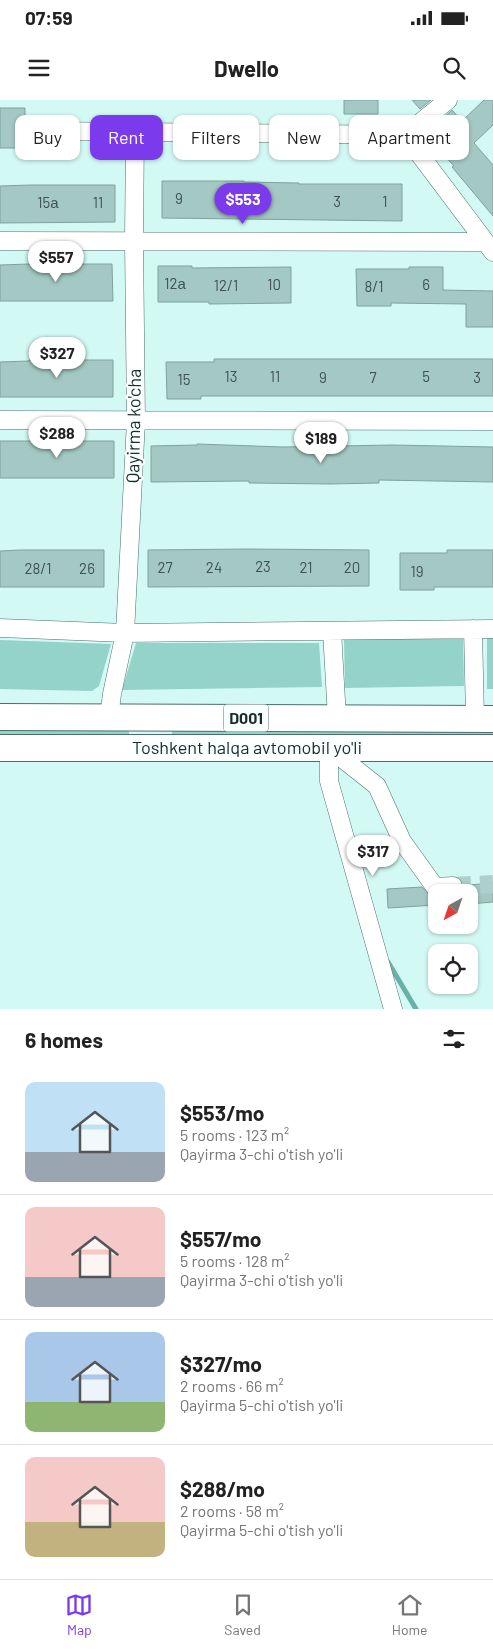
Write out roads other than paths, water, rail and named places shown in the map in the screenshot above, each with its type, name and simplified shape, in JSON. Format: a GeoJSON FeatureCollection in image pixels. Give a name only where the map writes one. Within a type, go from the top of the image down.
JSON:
{"type":"FeatureCollection","features":[{"type":"Feature","properties":{"kind":"highway","name":"Toshkent halqa avtomobil yo'li"},"geometry":{"type":"LineString","coordinates":[[0,717],[484,719]]}},
{"type":"Feature","properties":{"kind":"highway"},"geometry":{"type":"LineString","coordinates":[[150,718],[150,748]]}},
{"type":"Feature","properties":{"kind":"highway","name":"Toshkent halqa avtomobil yo'li"},"geometry":{"type":"LineString","coordinates":[[0,748],[493,748]]}},
{"type":"Feature","properties":{"kind":"street"},"geometry":{"type":"LineString","coordinates":[[430,115],[448,100]]}},
{"type":"Feature","properties":{"kind":"street"},"geometry":{"type":"LineString","coordinates":[[163,132],[349,135]]}},
{"type":"Feature","properties":{"kind":"street","name":"Qayirma ko'cha"},"geometry":{"type":"LineString","coordinates":[[110,718],[112,694],[125,633],[136,421],[135,160]]}},
{"type":"Feature","properties":{"kind":"street"},"geometry":{"type":"LineString","coordinates":[[423,160],[489,247]]}},
{"type":"Feature","properties":{"kind":"street"},"geometry":{"type":"LineString","coordinates":[[0,241],[134,240],[489,247]]}},
{"type":"Feature","properties":{"kind":"street"},"geometry":{"type":"LineString","coordinates":[[0,420],[493,421]]}},
{"type":"Feature","properties":{"kind":"street"},"geometry":{"type":"LineString","coordinates":[[0,628],[125,633],[493,628]]}},
{"type":"Feature","properties":{"kind":"street"},"geometry":{"type":"LineString","coordinates":[[473,629],[484,719]]}},
{"type":"Feature","properties":{"kind":"street"},"geometry":{"type":"LineString","coordinates":[[332,631],[337,718]]}},
{"type":"Feature","properties":{"kind":"street"},"geometry":{"type":"LineString","coordinates":[[329,748],[378,786],[402,841],[434,884]]}},
{"type":"Feature","properties":{"kind":"street"},"geometry":{"type":"LineString","coordinates":[[329,748],[329,781],[393,1009]]}},
{"type":"Feature","properties":{"kind":"waterway"},"geometry":{"type":"LineString","coordinates":[[388,962],[416,1009]]}},
{"type":"Feature","properties":{"kind":"tunnel"},"geometry":{"type":"LineString","coordinates":[[478,885],[493,884]]}}]}
